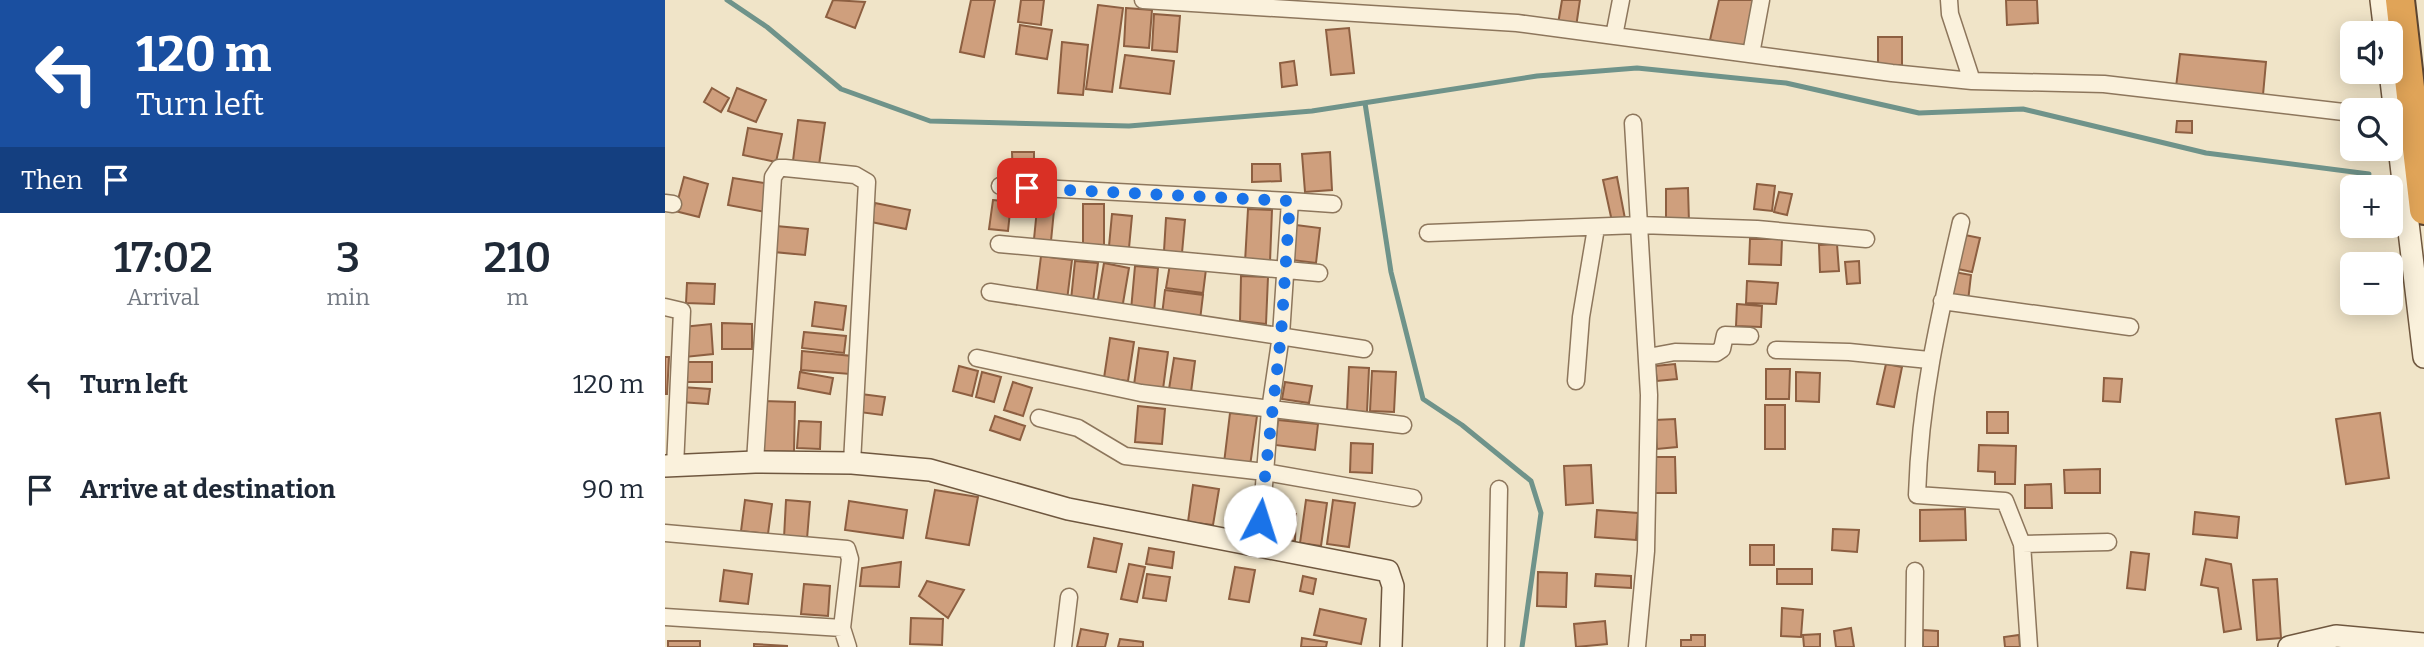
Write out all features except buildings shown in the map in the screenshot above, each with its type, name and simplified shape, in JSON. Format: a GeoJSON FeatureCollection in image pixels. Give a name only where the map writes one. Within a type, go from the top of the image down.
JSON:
{"type":"FeatureCollection","features":[{"type":"Feature","properties":{"kind":"highway"},"geometry":{"type":"LineString","coordinates":[[2398,98],[2400,0]]}},
{"type":"Feature","properties":{"kind":"highway"},"geometry":{"type":"LineString","coordinates":[[2403,127],[2424,210]]}},
{"type":"Feature","properties":{"kind":"street"},"geometry":{"type":"LineString","coordinates":[[1143,0],[1273,4],[1517,23],[1972,81],[2104,84],[2340,112]]}},
{"type":"Feature","properties":{"kind":"street"},"geometry":{"type":"LineString","coordinates":[[1614,36],[1621,0]]}},
{"type":"Feature","properties":{"kind":"street"},"geometry":{"type":"LineString","coordinates":[[1751,54],[1761,0]]}},
{"type":"Feature","properties":{"kind":"street"},"geometry":{"type":"LineString","coordinates":[[1949,0],[1950,14],[1972,81]]}},
{"type":"Feature","properties":{"kind":"street"},"geometry":{"type":"LineString","coordinates":[[2381,0],[2384,21]]}},
{"type":"Feature","properties":{"kind":"street"},"geometry":{"type":"LineString","coordinates":[[1633,123],[1648,357],[1646,551],[1637,647]]}},
{"type":"Feature","properties":{"kind":"street"},"geometry":{"type":"LineString","coordinates":[[2403,155],[2424,357]]}},
{"type":"Feature","properties":{"kind":"street"},"geometry":{"type":"LineString","coordinates":[[755,462],[773,177],[779,168],[855,176],[867,182],[852,463]]}},
{"type":"Feature","properties":{"kind":"street"},"geometry":{"type":"LineString","coordinates":[[1000,186],[1333,205]]}},
{"type":"Feature","properties":{"kind":"street"},"geometry":{"type":"LineString","coordinates":[[1259,548],[1270,410],[1281,335],[1290,201]]}},
{"type":"Feature","properties":{"kind":"street"},"geometry":{"type":"LineString","coordinates":[[1961,222],[1929,360],[1919,434],[1917,495],[2005,501],[2022,544],[2029,647]]}},
{"type":"Feature","properties":{"kind":"street"},"geometry":{"type":"LineString","coordinates":[[1428,233],[1478,229],[1596,229],[1639,225],[1757,229],[1866,239]]}},
{"type":"Feature","properties":{"kind":"street"},"geometry":{"type":"LineString","coordinates":[[1576,381],[1580,328],[1596,229]]}},
{"type":"Feature","properties":{"kind":"street"},"geometry":{"type":"LineString","coordinates":[[999,243],[1319,273]]}},
{"type":"Feature","properties":{"kind":"street"},"geometry":{"type":"LineString","coordinates":[[990,292],[1364,349]]}},
{"type":"Feature","properties":{"kind":"street"},"geometry":{"type":"LineString","coordinates":[[1943,302],[2130,327]]}},
{"type":"Feature","properties":{"kind":"street"},"geometry":{"type":"LineString","coordinates":[[665,307],[683,311],[670,467],[755,462],[852,463],[930,470],[1068,509],[1388,571],[1393,586],[1391,647]]}},
{"type":"Feature","properties":{"kind":"street"},"geometry":{"type":"LineString","coordinates":[[1648,357],[1675,352],[1716,353],[1722,349],[1725,335],[1750,336]]}},
{"type":"Feature","properties":{"kind":"street"},"geometry":{"type":"LineString","coordinates":[[1776,350],[1849,352],[1929,360]]}},
{"type":"Feature","properties":{"kind":"street"},"geometry":{"type":"LineString","coordinates":[[977,358],[1141,393],[1403,425]]}},
{"type":"Feature","properties":{"kind":"street"},"geometry":{"type":"LineString","coordinates":[[1039,418],[1078,428],[1125,456],[1265,472],[1413,498]]}},
{"type":"Feature","properties":{"kind":"street"},"geometry":{"type":"LineString","coordinates":[[1496,647],[1499,489]]}},
{"type":"Feature","properties":{"kind":"street"},"geometry":{"type":"LineString","coordinates":[[665,533],[812,543],[847,549],[850,559],[842,628],[848,647]]}},
{"type":"Feature","properties":{"kind":"street"},"geometry":{"type":"LineString","coordinates":[[2022,544],[2108,542]]}},
{"type":"Feature","properties":{"kind":"street"},"geometry":{"type":"LineString","coordinates":[[1914,647],[1915,571]]}},
{"type":"Feature","properties":{"kind":"street"},"geometry":{"type":"LineString","coordinates":[[1063,647],[1069,597]]}},
{"type":"Feature","properties":{"kind":"street"},"geometry":{"type":"LineString","coordinates":[[665,617],[842,628]]}},
{"type":"Feature","properties":{"kind":"street"},"geometry":{"type":"LineString","coordinates":[[2289,647],[2336,636],[2424,643]]}},
{"type":"Feature","properties":{"kind":"waterway"},"geometry":{"type":"LineString","coordinates":[[727,0],[767,27],[841,89],[930,121],[1129,126],[1312,111],[1537,76],[1637,68],[1786,83],[1919,113],[2023,109],[2206,153],[2369,174]]}},
{"type":"Feature","properties":{"kind":"waterway"},"geometry":{"type":"LineString","coordinates":[[1365,103],[1391,272],[1423,399],[1462,425],[1531,481],[1541,513],[1522,647]]}},
{"type":"Feature","properties":{"kind":"route"},"geometry":{"type":"LineString","coordinates":[[1027,188],[1290,201],[1281,335],[1270,410],[1260,521]]}}]}
